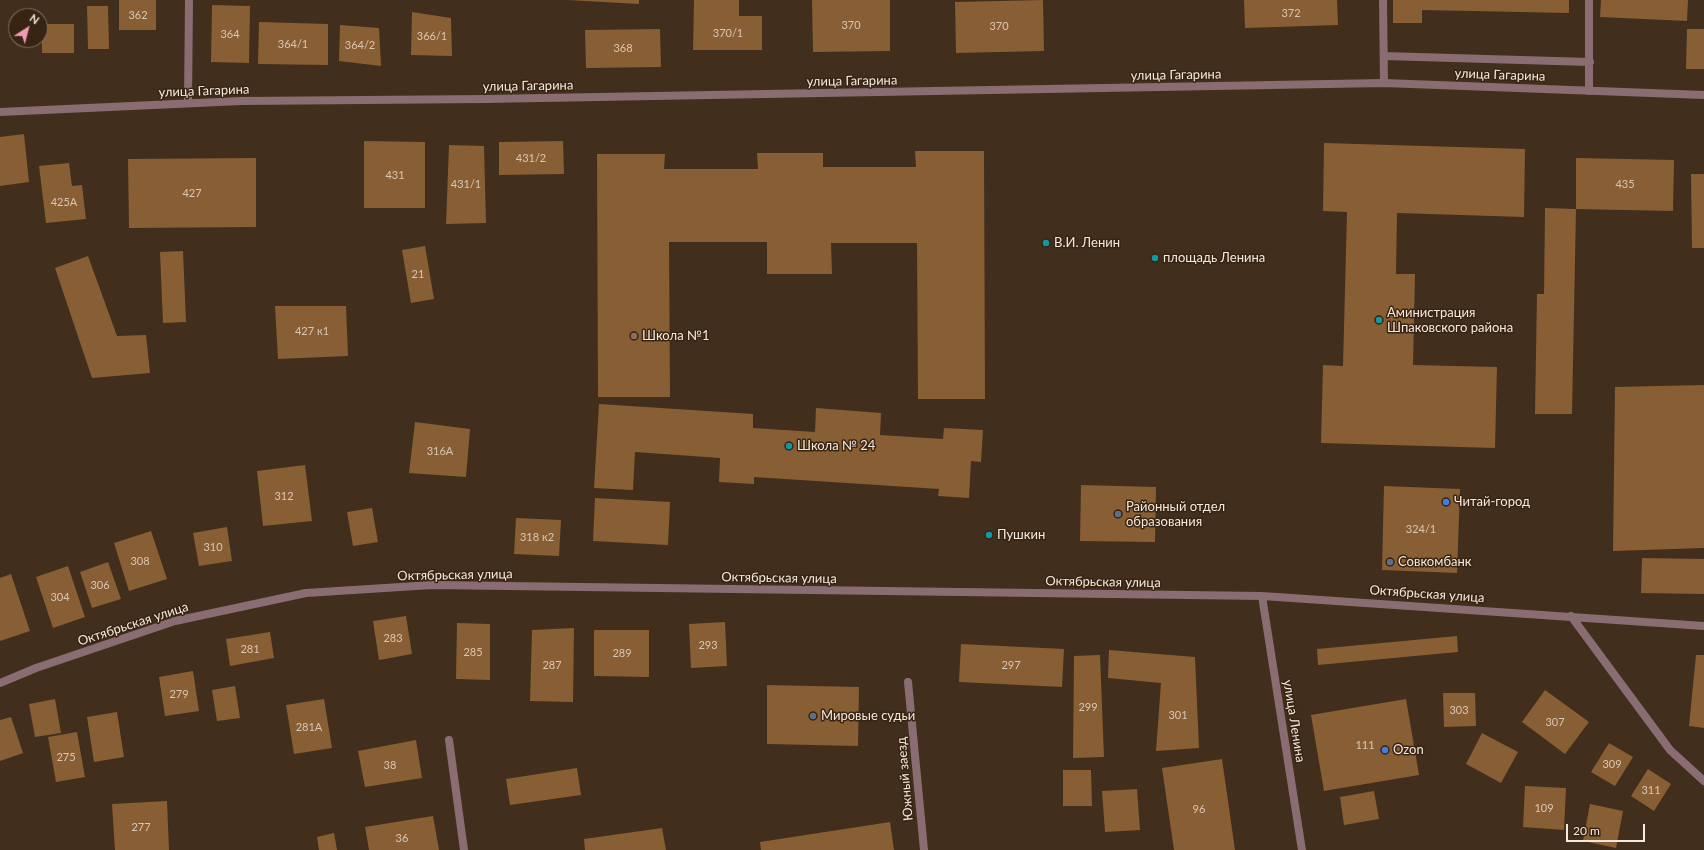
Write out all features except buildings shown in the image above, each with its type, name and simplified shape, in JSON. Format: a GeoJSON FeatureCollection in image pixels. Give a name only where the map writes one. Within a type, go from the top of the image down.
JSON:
{"type":"FeatureCollection","features":[{"type":"Feature","properties":{"kind":"street"},"geometry":{"type":"LineString","coordinates":[[188,0],[188,103]]}},
{"type":"Feature","properties":{"kind":"street"},"geometry":{"type":"LineString","coordinates":[[1383,0],[1384,83]]}},
{"type":"Feature","properties":{"kind":"street"},"geometry":{"type":"LineString","coordinates":[[1589,0],[1589,91]]}},
{"type":"Feature","properties":{"kind":"street"},"geometry":{"type":"LineString","coordinates":[[1384,56],[1590,62]]}},
{"type":"Feature","properties":{"kind":"street","name":"улица Гагарина"},"geometry":{"type":"LineString","coordinates":[[0,112],[241,101],[494,99],[1384,83],[1704,95]]}},
{"type":"Feature","properties":{"kind":"street","name":"Октябрьская улица"},"geometry":{"type":"LineString","coordinates":[[0,683],[36,668],[175,621],[306,593],[432,584],[1262,596],[1704,626]]}},
{"type":"Feature","properties":{"kind":"street","name":"улица Ленина"},"geometry":{"type":"LineString","coordinates":[[1262,596],[1302,850]]}},
{"type":"Feature","properties":{"kind":"street"},"geometry":{"type":"LineString","coordinates":[[1571,616],[1670,750],[1704,781]]}},
{"type":"Feature","properties":{"kind":"street","name":"Южный заезд"},"geometry":{"type":"LineString","coordinates":[[908,682],[924,850]]}},
{"type":"Feature","properties":{"kind":"street"},"geometry":{"type":"LineString","coordinates":[[449,740],[464,850]]}},
{"type":"Feature","properties":{"kind":"place","name":"В.И. Ленин"},"geometry":{"type":"Point","coordinates":[1046,243]}},
{"type":"Feature","properties":{"kind":"place","name":"площадь Ленина"},"geometry":{"type":"Point","coordinates":[1155,258]}},
{"type":"Feature","properties":{"kind":"place","name":"Аминистрация Шпаковского района"},"geometry":{"type":"Point","coordinates":[1379,320]}},
{"type":"Feature","properties":{"kind":"place","name":"Школа №1"},"geometry":{"type":"Point","coordinates":[634,336]}},
{"type":"Feature","properties":{"kind":"place","name":"Школа № 24"},"geometry":{"type":"Point","coordinates":[789,446]}},
{"type":"Feature","properties":{"kind":"place","name":"Читай-город"},"geometry":{"type":"Point","coordinates":[1446,502]}},
{"type":"Feature","properties":{"kind":"place","name":"Районный отдел образования"},"geometry":{"type":"Point","coordinates":[1118,514]}},
{"type":"Feature","properties":{"kind":"place","name":"Пушкин"},"geometry":{"type":"Point","coordinates":[989,535]}},
{"type":"Feature","properties":{"kind":"place","name":"Совкомбанк"},"geometry":{"type":"Point","coordinates":[1390,562]}},
{"type":"Feature","properties":{"kind":"place","name":"Мировые судьи"},"geometry":{"type":"Point","coordinates":[813,716]}},
{"type":"Feature","properties":{"kind":"place","name":"Ozon"},"geometry":{"type":"Point","coordinates":[1385,750]}}]}
